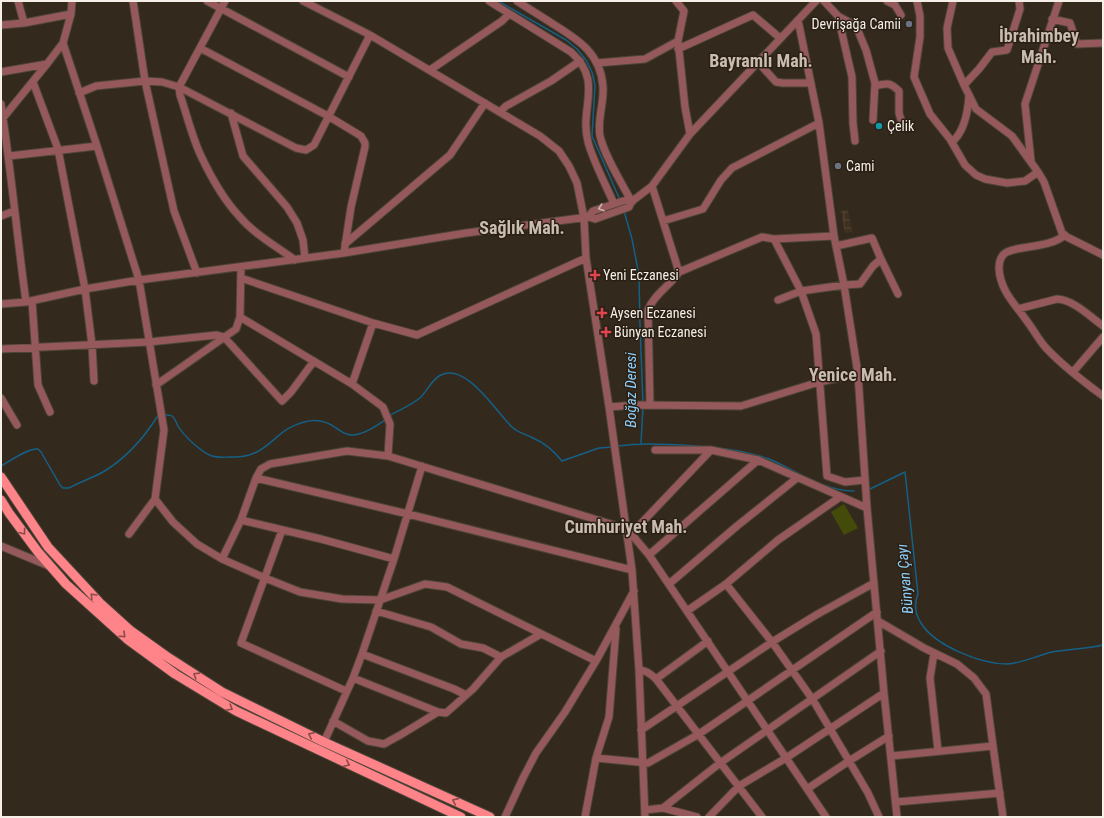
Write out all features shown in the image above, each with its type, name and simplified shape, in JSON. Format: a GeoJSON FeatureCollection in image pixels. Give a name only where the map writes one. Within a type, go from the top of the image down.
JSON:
{"type":"FeatureCollection","features":[{"type":"Feature","properties":{"kind":"main road"},"geometry":{"type":"LineString","coordinates":[[1,477],[48,547],[100,603],[131,631],[166,656],[222,692],[324,742],[490,817]]}},
{"type":"Feature","properties":{"kind":"main road"},"geometry":{"type":"LineString","coordinates":[[1,500],[9,513],[66,584],[127,639],[175,674],[230,708],[339,761],[462,817]]}},
{"type":"Feature","properties":{"kind":"street"},"geometry":{"type":"LineString","coordinates":[[18,1],[24,23]]}},
{"type":"Feature","properties":{"kind":"street"},"geometry":{"type":"LineString","coordinates":[[2,123],[63,43],[71,14],[72,1]]}},
{"type":"Feature","properties":{"kind":"street"},"geometry":{"type":"LineString","coordinates":[[133,1],[145,81],[174,211],[196,273]]}},
{"type":"Feature","properties":{"kind":"street"},"geometry":{"type":"LineString","coordinates":[[207,1],[349,77]]}},
{"type":"Feature","properties":{"kind":"street"},"geometry":{"type":"LineString","coordinates":[[225,1],[179,87],[180,95],[200,155],[211,176],[226,199],[239,217],[295,260]]}},
{"type":"Feature","properties":{"kind":"street"},"geometry":{"type":"LineString","coordinates":[[303,1],[370,35],[540,136],[559,151],[569,166],[577,183],[586,217],[586,258],[629,531],[634,590],[645,814],[663,808],[720,763],[813,700],[880,651]]}},
{"type":"Feature","properties":{"kind":"street"},"geometry":{"type":"LineString","coordinates":[[489,1],[571,52],[580,61],[587,73],[589,82],[586,125],[588,141],[615,204]]}},
{"type":"Feature","properties":{"kind":"street"},"geometry":{"type":"LineString","coordinates":[[517,1],[577,39],[590,52],[597,63],[603,88],[599,128],[600,137],[605,151],[630,203]]}},
{"type":"Feature","properties":{"kind":"street"},"geometry":{"type":"LineString","coordinates":[[676,1],[684,11],[678,45],[685,107],[690,134]]}},
{"type":"Feature","properties":{"kind":"street"},"geometry":{"type":"LineString","coordinates":[[1,304],[29,301],[85,289],[139,280],[344,253],[466,233],[586,217],[595,219],[619,211],[652,186],[690,134],[816,1]]}},
{"type":"Feature","properties":{"kind":"street"},"geometry":{"type":"LineString","coordinates":[[824,1],[838,16],[856,26],[866,50],[875,83],[873,120]]}},
{"type":"Feature","properties":{"kind":"street"},"geometry":{"type":"LineString","coordinates":[[887,1],[895,5],[901,15]]}},
{"type":"Feature","properties":{"kind":"street"},"geometry":{"type":"LineString","coordinates":[[917,1],[920,16],[920,37],[914,77],[930,114],[952,142],[965,165],[976,175],[985,179],[1007,183],[1029,179],[1038,172]]}},
{"type":"Feature","properties":{"kind":"street"},"geometry":{"type":"LineString","coordinates":[[953,1],[947,28],[948,48],[976,109],[1012,136],[1038,172],[1048,191],[1060,229],[1064,235],[1103,255]]}},
{"type":"Feature","properties":{"kind":"street"},"geometry":{"type":"LineString","coordinates":[[964,85],[992,52],[1007,50],[1020,9],[1019,1]]}},
{"type":"Feature","properties":{"kind":"street"},"geometry":{"type":"LineString","coordinates":[[1032,164],[1025,104],[1059,1]]}},
{"type":"Feature","properties":{"kind":"street"},"geometry":{"type":"LineString","coordinates":[[1,25],[24,23],[71,14]]}},
{"type":"Feature","properties":{"kind":"street"},"geometry":{"type":"LineString","coordinates":[[430,70],[502,21],[509,14]]}},
{"type":"Feature","properties":{"kind":"street"},"geometry":{"type":"LineString","coordinates":[[597,63],[645,59],[753,15],[780,38]]}},
{"type":"Feature","properties":{"kind":"street"},"geometry":{"type":"LineString","coordinates":[[838,16],[852,77],[853,123],[856,141]]}},
{"type":"Feature","properties":{"kind":"street"},"geometry":{"type":"LineString","coordinates":[[1052,19],[1070,23],[1077,44],[1103,44]]}},
{"type":"Feature","properties":{"kind":"street"},"geometry":{"type":"LineString","coordinates":[[798,20],[819,123],[834,236],[844,285],[858,374],[867,508],[897,817]]}},
{"type":"Feature","properties":{"kind":"street"},"geometry":{"type":"LineString","coordinates":[[80,93],[96,86],[145,81],[162,82],[179,87],[301,150],[306,150],[314,145],[370,35]]}},
{"type":"Feature","properties":{"kind":"street"},"geometry":{"type":"LineString","coordinates":[[63,43],[139,280],[164,430],[155,499],[129,534]]}},
{"type":"Feature","properties":{"kind":"street"},"geometry":{"type":"LineString","coordinates":[[200,48],[328,116],[361,136],[365,143],[344,253]]}},
{"type":"Feature","properties":{"kind":"street"},"geometry":{"type":"LineString","coordinates":[[500,112],[506,106],[551,81],[580,61]]}},
{"type":"Feature","properties":{"kind":"street"},"geometry":{"type":"LineString","coordinates":[[758,62],[776,82],[811,83]]}},
{"type":"Feature","properties":{"kind":"street"},"geometry":{"type":"LineString","coordinates":[[1,72],[48,64]]}},
{"type":"Feature","properties":{"kind":"street"},"geometry":{"type":"LineString","coordinates":[[33,82],[58,149],[85,289],[92,345],[94,381]]}},
{"type":"Feature","properties":{"kind":"street"},"geometry":{"type":"LineString","coordinates":[[875,86],[888,83],[899,91],[899,113],[903,127]]}},
{"type":"Feature","properties":{"kind":"street"},"geometry":{"type":"LineString","coordinates":[[952,142],[959,135],[965,120],[969,95]]}},
{"type":"Feature","properties":{"kind":"street"},"geometry":{"type":"LineString","coordinates":[[345,244],[450,155],[485,103]]}},
{"type":"Feature","properties":{"kind":"street"},"geometry":{"type":"LineString","coordinates":[[1,104],[2,123],[9,156],[14,212],[36,347],[38,385],[50,412]]}},
{"type":"Feature","properties":{"kind":"street"},"geometry":{"type":"LineString","coordinates":[[231,113],[243,156],[287,207],[297,223],[303,240],[304,258]]}},
{"type":"Feature","properties":{"kind":"street"},"geometry":{"type":"LineString","coordinates":[[663,220],[703,208],[721,180],[732,168],[819,123]]}},
{"type":"Feature","properties":{"kind":"street"},"geometry":{"type":"LineString","coordinates":[[9,156],[58,149],[97,146]]}},
{"type":"Feature","properties":{"kind":"street"},"geometry":{"type":"LineString","coordinates":[[652,186],[679,272]]}},
{"type":"Feature","properties":{"kind":"street"},"geometry":{"type":"LineString","coordinates":[[586,217],[593,211],[615,204],[630,203]]}},
{"type":"Feature","properties":{"kind":"street"},"geometry":{"type":"LineString","coordinates":[[1,216],[14,212]]}},
{"type":"Feature","properties":{"kind":"street"},"geometry":{"type":"LineString","coordinates":[[1064,235],[1052,242],[1008,251],[999,263],[1001,281],[1004,289],[1018,310],[1046,348],[1103,396]]}},
{"type":"Feature","properties":{"kind":"street"},"geometry":{"type":"LineString","coordinates":[[649,405],[648,310],[657,296],[679,272],[762,237],[774,239],[834,236]]}},
{"type":"Feature","properties":{"kind":"street"},"geometry":{"type":"LineString","coordinates":[[836,246],[872,238],[898,294]]}},
{"type":"Feature","properties":{"kind":"street"},"geometry":{"type":"LineString","coordinates":[[774,239],[801,291],[816,334],[827,476],[844,482],[865,481]]}},
{"type":"Feature","properties":{"kind":"street"},"geometry":{"type":"LineString","coordinates":[[241,278],[373,323],[417,334],[586,258]]}},
{"type":"Feature","properties":{"kind":"street"},"geometry":{"type":"LineString","coordinates":[[778,300],[801,291],[860,284],[873,266],[881,259]]}},
{"type":"Feature","properties":{"kind":"street"},"geometry":{"type":"LineString","coordinates":[[156,385],[236,329],[240,317],[242,267]]}},
{"type":"Feature","properties":{"kind":"street"},"geometry":{"type":"LineString","coordinates":[[1018,310],[1061,299],[1070,302],[1103,326]]}},
{"type":"Feature","properties":{"kind":"street"},"geometry":{"type":"LineString","coordinates":[[240,317],[352,384],[383,407],[390,424],[388,456]]}},
{"type":"Feature","properties":{"kind":"street"},"geometry":{"type":"LineString","coordinates":[[352,384],[373,323]]}},
{"type":"Feature","properties":{"kind":"street"},"geometry":{"type":"LineString","coordinates":[[1,349],[149,342],[217,334],[224,337],[282,400],[291,392],[314,361]]}},
{"type":"Feature","properties":{"kind":"street"},"geometry":{"type":"LineString","coordinates":[[1073,372],[1103,337]]}},
{"type":"Feature","properties":{"kind":"street"},"geometry":{"type":"LineString","coordinates":[[609,407],[636,405],[741,406],[820,382],[858,374]]}},
{"type":"Feature","properties":{"kind":"street"},"geometry":{"type":"LineString","coordinates":[[1,398],[17,425]]}},
{"type":"Feature","properties":{"kind":"street"},"geometry":{"type":"LineString","coordinates":[[655,450],[711,450],[758,460],[867,508]]}},
{"type":"Feature","properties":{"kind":"street"},"geometry":{"type":"LineString","coordinates":[[629,531],[711,450]]}},
{"type":"Feature","properties":{"kind":"street"},"geometry":{"type":"LineString","coordinates":[[222,559],[241,520],[256,478],[261,469],[270,464],[347,451],[388,456],[629,531],[649,555],[729,671],[807,789],[823,816]]}},
{"type":"Feature","properties":{"kind":"street"},"geometry":{"type":"LineString","coordinates":[[649,555],[758,460]]}},
{"type":"Feature","properties":{"kind":"street"},"geometry":{"type":"LineString","coordinates":[[324,742],[353,678],[362,654],[394,559],[422,466]]}},
{"type":"Feature","properties":{"kind":"street"},"geometry":{"type":"LineString","coordinates":[[256,478],[632,570]]}},
{"type":"Feature","properties":{"kind":"street"},"geometry":{"type":"LineString","coordinates":[[669,584],[737,526],[797,478]]}},
{"type":"Feature","properties":{"kind":"street"},"geometry":{"type":"LineString","coordinates":[[687,611],[726,584],[778,540],[840,497]]}},
{"type":"Feature","properties":{"kind":"street"},"geometry":{"type":"LineString","coordinates":[[155,499],[173,522],[197,544],[222,559],[300,592],[342,599],[380,600],[425,584],[447,587],[596,662]]}},
{"type":"Feature","properties":{"kind":"street"},"geometry":{"type":"LineString","coordinates":[[241,520],[394,559]]}},
{"type":"Feature","properties":{"kind":"street"},"geometry":{"type":"LineString","coordinates":[[282,530],[241,643],[346,691]]}},
{"type":"Feature","properties":{"kind":"street"},"geometry":{"type":"LineString","coordinates":[[1,546],[51,567]]}},
{"type":"Feature","properties":{"kind":"street"},"geometry":{"type":"LineString","coordinates":[[641,730],[772,642],[816,615],[874,583]]}},
{"type":"Feature","properties":{"kind":"street"},"geometry":{"type":"LineString","coordinates":[[726,584],[772,642],[813,700],[868,794],[879,817]]}},
{"type":"Feature","properties":{"kind":"street"},"geometry":{"type":"LineString","coordinates":[[505,817],[536,753],[566,712],[596,662],[634,590]]}},
{"type":"Feature","properties":{"kind":"street"},"geometry":{"type":"LineString","coordinates":[[376,611],[431,627],[461,644],[483,648],[501,657]]}},
{"type":"Feature","properties":{"kind":"street"},"geometry":{"type":"LineString","coordinates":[[596,758],[648,763],[699,734],[877,612]]}},
{"type":"Feature","properties":{"kind":"street"},"geometry":{"type":"LineString","coordinates":[[878,621],[934,653],[957,664],[967,672],[986,694],[1003,817]]}},
{"type":"Feature","properties":{"kind":"street"},"geometry":{"type":"LineString","coordinates":[[585,817],[596,758],[609,717],[616,624]]}},
{"type":"Feature","properties":{"kind":"street"},"geometry":{"type":"LineString","coordinates":[[353,678],[438,712],[446,713],[473,689],[501,657],[541,634]]}},
{"type":"Feature","properties":{"kind":"street"},"geometry":{"type":"LineString","coordinates":[[656,678],[708,641]]}},
{"type":"Feature","properties":{"kind":"street"},"geometry":{"type":"LineString","coordinates":[[934,653],[930,678],[938,751]]}},
{"type":"Feature","properties":{"kind":"street"},"geometry":{"type":"LineString","coordinates":[[362,654],[454,688],[466,695]]}},
{"type":"Feature","properties":{"kind":"street"},"geometry":{"type":"LineString","coordinates":[[638,670],[643,670],[650,673],[656,678],[762,817]]}},
{"type":"Feature","properties":{"kind":"street"},"geometry":{"type":"LineString","coordinates":[[709,817],[739,786],[786,758],[884,693]]}},
{"type":"Feature","properties":{"kind":"street"},"geometry":{"type":"LineString","coordinates":[[333,721],[368,741],[384,744],[438,712]]}},
{"type":"Feature","properties":{"kind":"street"},"geometry":{"type":"LineString","coordinates":[[807,789],[848,761],[889,736]]}},
{"type":"Feature","properties":{"kind":"street"},"geometry":{"type":"LineString","coordinates":[[891,756],[993,746]]}},
{"type":"Feature","properties":{"kind":"street"},"geometry":{"type":"LineString","coordinates":[[896,802],[1000,793]]}},
{"type":"Feature","properties":{"kind":"street"},"geometry":{"type":"LineString","coordinates":[[663,808],[697,817]]}},
{"type":"Feature","properties":{"kind":"shaded area"},"geometry":{"type":"Polygon","coordinates":[[[848,210],[852,232],[845,233],[841,211],[848,210]]]}},
{"type":"Feature","properties":{"kind":"green space"},"geometry":{"type":"Polygon","coordinates":[[[844,504],[858,528],[844,535],[831,512],[844,504]]]}},
{"type":"Feature","properties":{"kind":"waterway","name":"Boğaz Deresi"},"geometry":{"type":"LineString","coordinates":[[498,1],[566,40],[577,49],[586,60],[592,72],[595,85],[592,136],[620,200]]}},
{"type":"Feature","properties":{"kind":"waterway","name":"Boğaz Deresi"},"geometry":{"type":"LineString","coordinates":[[624,211],[632,239],[639,275],[643,403]]}},
{"type":"Feature","properties":{"kind":"waterway"},"geometry":{"type":"LineString","coordinates":[[389,416],[410,405],[421,397],[436,378],[449,373],[459,375],[469,381],[489,400],[514,429],[545,445],[562,461],[599,448],[612,447]]}},
{"type":"Feature","properties":{"kind":"waterway","name":"Boğaz Deresi"},"geometry":{"type":"LineString","coordinates":[[641,443],[643,407]]}},
{"type":"Feature","properties":{"kind":"waterway"},"geometry":{"type":"LineString","coordinates":[[163,415],[172,416],[184,434],[193,443],[203,451],[216,457],[254,454],[284,431],[308,421],[325,422],[345,434],[356,435],[365,432],[385,420]]}},
{"type":"Feature","properties":{"kind":"waterway"},"geometry":{"type":"LineString","coordinates":[[1,466],[24,453],[38,449],[60,485],[63,488],[69,488],[103,472],[119,461],[133,448],[157,417],[160,416]]}},
{"type":"Feature","properties":{"kind":"waterway","name":"Bünyan Çayı"},"geometry":{"type":"LineString","coordinates":[[618,446],[642,444],[674,445],[737,451],[769,459],[831,488],[854,491]]}},
{"type":"Feature","properties":{"kind":"waterway","name":"Bünyan Çayı"},"geometry":{"type":"LineString","coordinates":[[870,489],[905,472],[918,594],[916,601],[916,613],[921,623],[937,639],[972,657],[985,661],[1007,664],[1024,661],[1052,652],[1103,645]]}},
{"type":"Feature","properties":{"kind":"place","name":"Devrişağa Camii"},"geometry":{"type":"Point","coordinates":[909,24]}},
{"type":"Feature","properties":{"kind":"place","name":"Çelik"},"geometry":{"type":"Point","coordinates":[879,126]}},
{"type":"Feature","properties":{"kind":"place","name":"Cami"},"geometry":{"type":"Point","coordinates":[838,166]}},
{"type":"Feature","properties":{"kind":"place","name":"Yeni Eczanesi"},"geometry":{"type":"Point","coordinates":[595,275]}},
{"type":"Feature","properties":{"kind":"place","name":"Aysen Eczanesi"},"geometry":{"type":"Point","coordinates":[602,313]}},
{"type":"Feature","properties":{"kind":"place","name":"Bünyan Eczanesi"},"geometry":{"type":"Point","coordinates":[606,332]}},
{"type":"Feature","properties":{"kind":"district","name":"İbrahimbey Mah."},"geometry":{"type":"Point","coordinates":[1039,45]}},
{"type":"Feature","properties":{"kind":"district","name":"Bayramlı Mah."},"geometry":{"type":"Point","coordinates":[761,60]}},
{"type":"Feature","properties":{"kind":"district","name":"Sağlık Mah."},"geometry":{"type":"Point","coordinates":[522,227]}},
{"type":"Feature","properties":{"kind":"district","name":"Yenice Mah."},"geometry":{"type":"Point","coordinates":[853,374]}},
{"type":"Feature","properties":{"kind":"district","name":"Cumhuriyet Mah."},"geometry":{"type":"Point","coordinates":[626,526]}}]}
